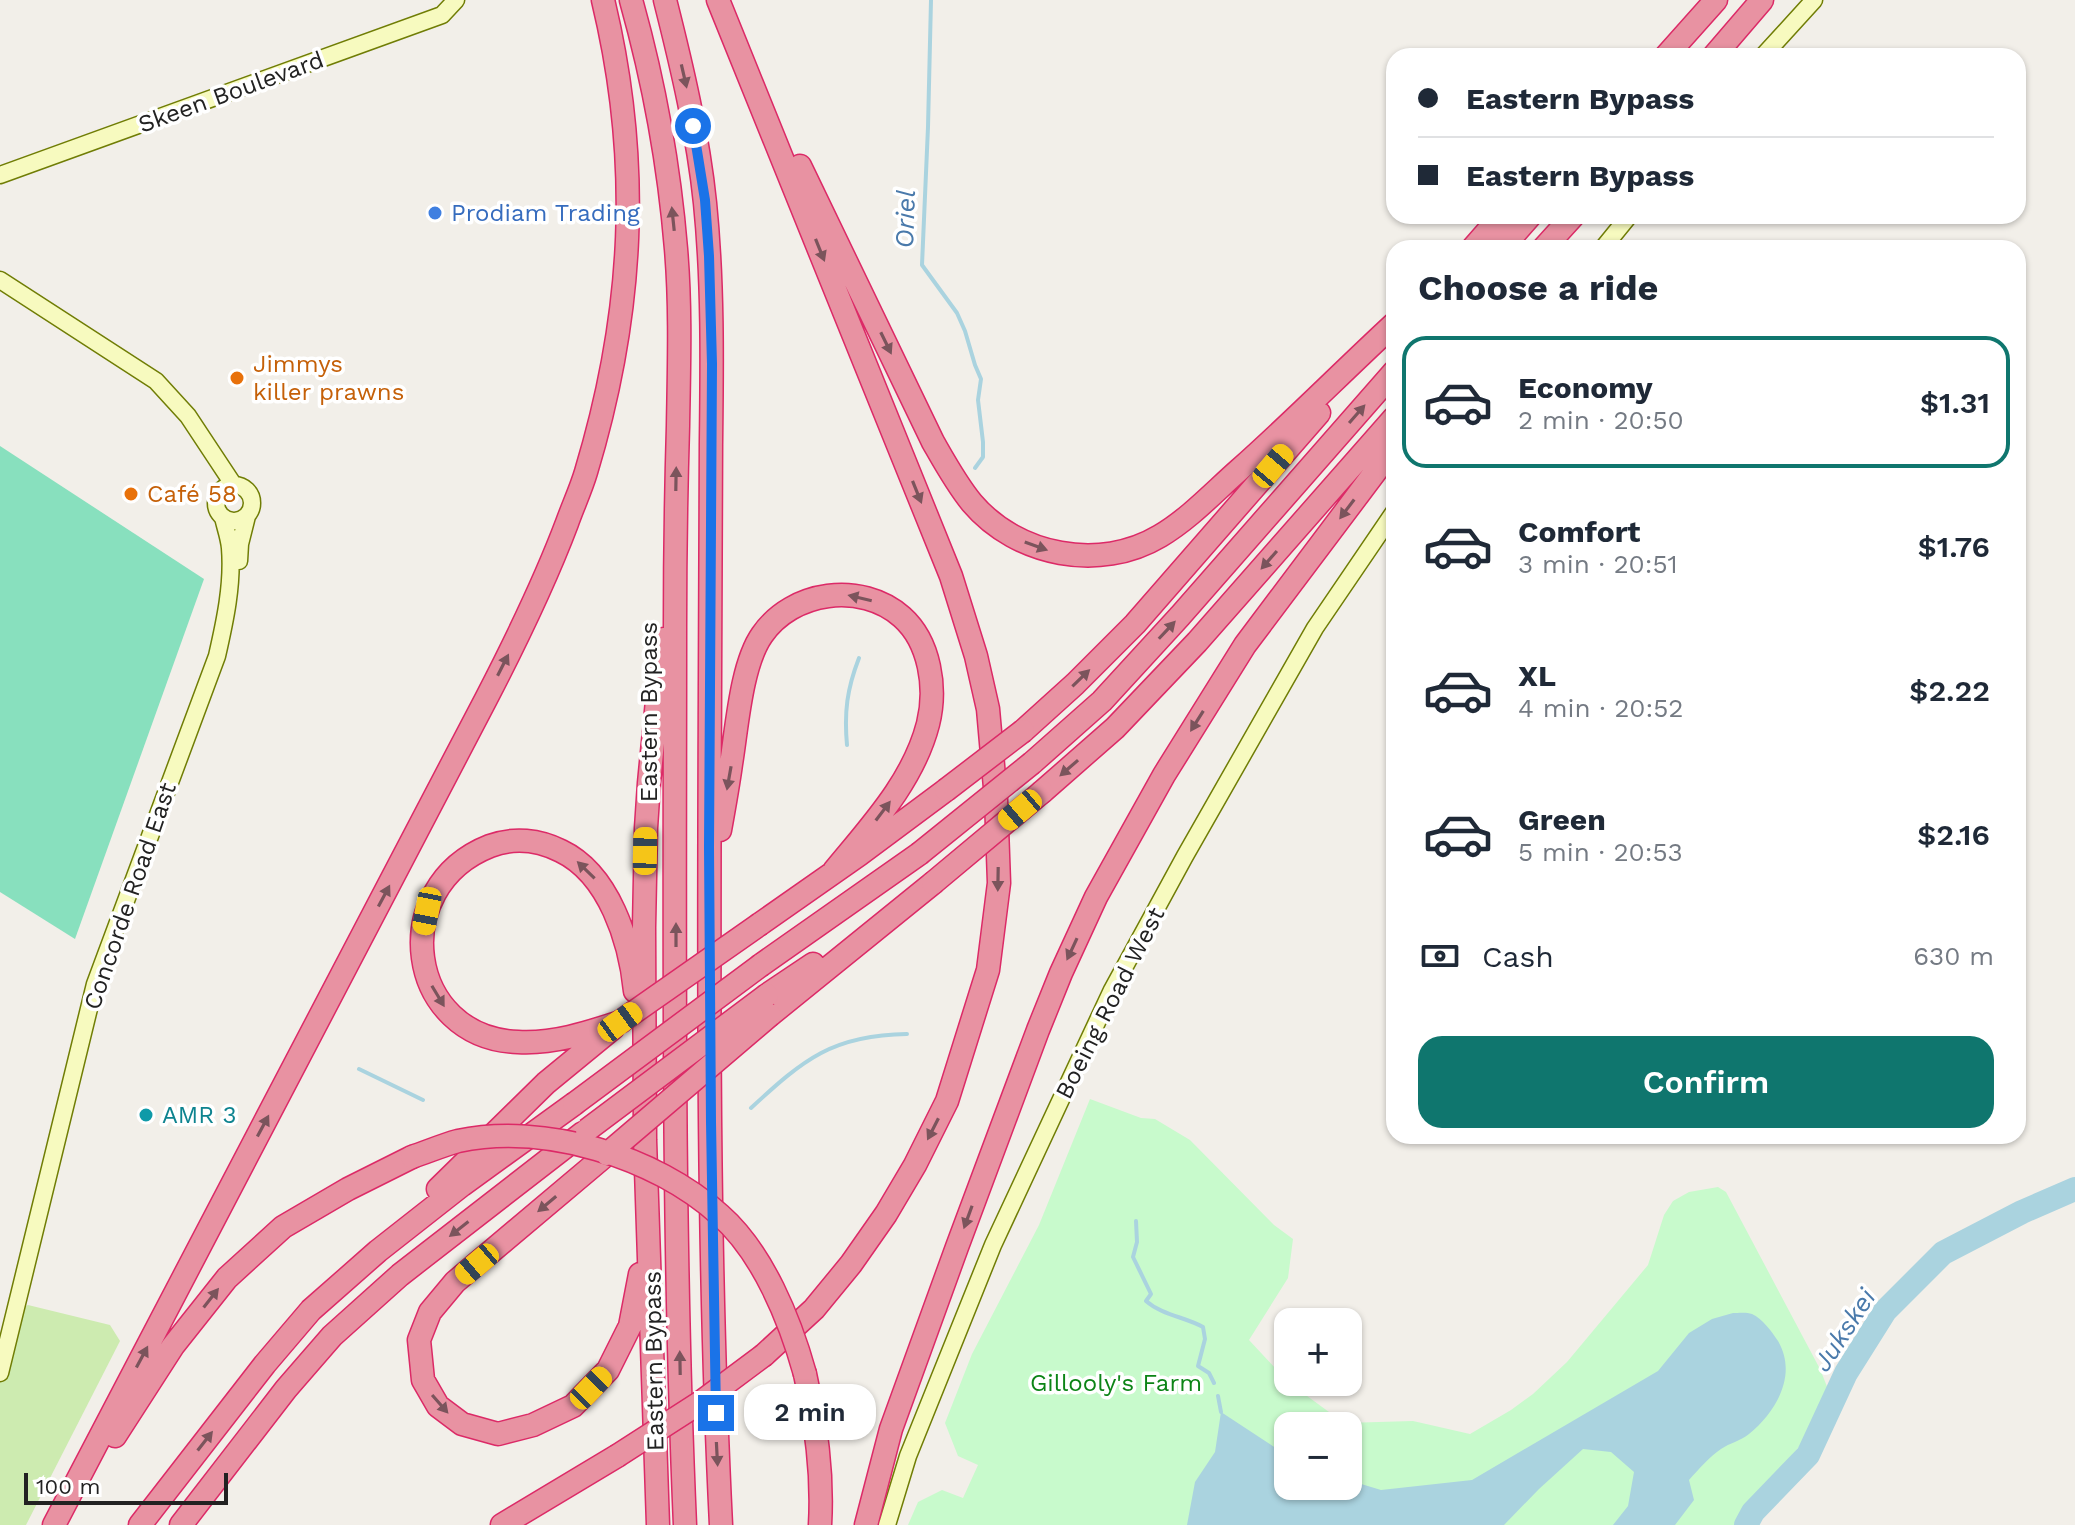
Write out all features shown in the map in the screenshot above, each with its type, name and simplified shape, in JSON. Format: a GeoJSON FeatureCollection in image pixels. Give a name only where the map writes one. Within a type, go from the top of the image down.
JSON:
{"type":"FeatureCollection","features":[{"type":"Feature","properties":{"kind":"highway"},"geometry":{"type":"LineString","coordinates":[[56,1525],[531,610],[586,474],[611,376],[620,323],[629,211],[623,107],[603,0]]}},
{"type":"Feature","properties":{"kind":"highway","name":"Eastern Bypass"},"geometry":{"type":"LineString","coordinates":[[631,0],[658,105],[676,251],[679,309],[675,536],[676,1126],[685,1525]]}},
{"type":"Feature","properties":{"kind":"highway"},"geometry":{"type":"LineString","coordinates":[[665,0],[689,101],[705,200],[709,256],[712,364],[711,1137],[716,1427],[721,1525]]}},
{"type":"Feature","properties":{"kind":"highway"},"geometry":{"type":"LineString","coordinates":[[502,1525],[701,1402],[764,1355],[814,1309],[851,1264],[915,1165],[947,1101],[988,970],[999,883],[996,799],[988,709],[965,619],[951,576],[718,0]]}},
{"type":"Feature","properties":{"kind":"highway"},"geometry":{"type":"LineString","coordinates":[[1672,48],[1716,0]]}},
{"type":"Feature","properties":{"kind":"highway"},"geometry":{"type":"LineString","coordinates":[[1721,48],[1762,0]]}},
{"type":"Feature","properties":{"kind":"highway"},"geometry":{"type":"LineString","coordinates":[[727,22],[823,211],[933,442],[973,504],[995,524],[1032,546],[1087,556],[1118,553],[1142,546],[1160,536],[1177,525],[1264,448],[1386,332]]}},
{"type":"Feature","properties":{"kind":"highway"},"geometry":{"type":"LineString","coordinates":[[1480,240],[1494,224]]}},
{"type":"Feature","properties":{"kind":"highway"},"geometry":{"type":"LineString","coordinates":[[1509,240],[1523,224]]}},
{"type":"Feature","properties":{"kind":"highway"},"geometry":{"type":"LineString","coordinates":[[1551,240],[1566,224]]}},
{"type":"Feature","properties":{"kind":"highway"},"geometry":{"type":"LineString","coordinates":[[378,1251],[589,1040],[620,1022],[760,924],[1023,731],[1135,624],[1386,342]]}},
{"type":"Feature","properties":{"kind":"highway"},"geometry":{"type":"LineString","coordinates":[[140,1525],[311,1310],[378,1251],[462,1185],[761,965],[919,854],[1032,763],[1102,701],[1386,381]]}},
{"type":"Feature","properties":{"kind":"highway"},"geometry":{"type":"LineString","coordinates":[[181,1525],[286,1389],[332,1336],[400,1275],[587,1130],[769,1005],[933,883],[1115,728],[1197,642],[1386,427]]}},
{"type":"Feature","properties":{"kind":"highway"},"geometry":{"type":"LineString","coordinates":[[866,1525],[891,1429],[952,1261],[1038,1030],[1096,897],[1164,775],[1245,645],[1386,458]]}},
{"type":"Feature","properties":{"kind":"highway"},"geometry":{"type":"LineString","coordinates":[[675,536],[646,828],[644,941],[646,1103],[645,1140],[640,1276],[630,1326],[608,1370],[573,1406],[533,1425],[498,1434],[462,1424],[438,1406],[423,1380],[419,1340],[430,1312],[455,1282],[607,1154],[769,1005]]}},
{"type":"Feature","properties":{"kind":"highway"},"geometry":{"type":"LineString","coordinates":[[710,888],[737,719],[754,649],[762,634],[790,608],[826,595],[847,595],[888,608],[918,636],[930,671],[932,703],[918,753],[901,785],[834,871]]}},
{"type":"Feature","properties":{"kind":"highway"},"geometry":{"type":"LineString","coordinates":[[589,1040],[516,1042],[493,1038],[457,1020],[440,1003],[424,967],[422,934],[430,903],[455,865],[473,853],[496,844],[520,840],[556,848],[570,855],[592,874],[608,898],[622,931],[634,979],[646,1103]]}},
{"type":"Feature","properties":{"kind":"highway"},"geometry":{"type":"LineString","coordinates":[[56,1525],[173,1346],[227,1278],[283,1227],[412,1157],[457,1141],[500,1137],[572,1143],[626,1158],[689,1191],[721,1215],[743,1240],[782,1306],[805,1374],[819,1452],[820,1525]]}},
{"type":"Feature","properties":{"kind":"highway"},"geometry":{"type":"LineString","coordinates":[[645,1140],[658,1525]]}},
{"type":"Feature","properties":{"kind":"main road","name":"Skeen Boulevard"},"geometry":{"type":"LineString","coordinates":[[0,175],[442,15],[456,0]]}},
{"type":"Feature","properties":{"kind":"main road"},"geometry":{"type":"LineString","coordinates":[[1770,48],[1814,0]]}},
{"type":"Feature","properties":{"kind":"main road"},"geometry":{"type":"LineString","coordinates":[[1610,240],[1622,224]]}},
{"type":"Feature","properties":{"kind":"main road"},"geometry":{"type":"LineString","coordinates":[[0,280],[156,381],[188,416],[208,445],[233,484],[251,495],[252,506],[242,519],[232,521],[223,517],[217,507],[216,475],[208,445]]}},
{"type":"Feature","properties":{"kind":"main road"},"geometry":{"type":"LineString","coordinates":[[218,496],[225,487],[233,484]]}},
{"type":"Feature","properties":{"kind":"main road","name":"Concorde Road East"},"geometry":{"type":"LineString","coordinates":[[227,609],[235,592],[240,544],[247,516]]}},
{"type":"Feature","properties":{"kind":"main road","name":"Concorde Road East"},"geometry":{"type":"LineString","coordinates":[[0,1373],[95,984],[217,656],[227,609],[230,544],[223,517]]}},
{"type":"Feature","properties":{"kind":"main road","name":"Boeing Road West"},"geometry":{"type":"LineString","coordinates":[[887,1525],[908,1456],[993,1245],[1112,990],[1315,628],[1386,524]]}},
{"type":"Feature","properties":{"kind":"green space"},"geometry":{"type":"Polygon","coordinates":[[[0,446],[204,579],[75,939],[0,892],[0,446]]]}},
{"type":"Feature","properties":{"kind":"green space","name":"Gillooly's Farm"},"geometry":{"type":"Polygon","coordinates":[[[1090,1099],[1141,1118],[1155,1119],[1190,1140],[1274,1225],[1293,1239],[1288,1278],[1249,1340],[1274,1367],[1274,1396],[1307,1396],[1329,1412],[1274,1412],[1274,1500],[1362,1500],[1362,1422],[1413,1421],[1470,1434],[1533,1394],[1567,1362],[1648,1265],[1664,1215],[1673,1201],[1689,1192],[1718,1187],[1726,1192],[1820,1369],[1830,1394],[1817,1425],[1735,1525],[908,1525],[918,1502],[942,1490],[963,1498],[978,1465],[958,1456],[945,1423],[972,1354],[1039,1225],[1090,1099]]]}},
{"type":"Feature","properties":{"kind":"green space"},"geometry":{"type":"Polygon","coordinates":[[[28,1305],[110,1325],[120,1341],[26,1525],[0,1525],[0,1368],[12,1313],[28,1305]]]}},
{"type":"Feature","properties":{"kind":"water"},"geometry":{"type":"Polygon","coordinates":[[[1745,1313],[1759,1319],[1778,1341],[1784,1354],[1785,1380],[1775,1404],[1759,1425],[1717,1452],[1689,1480],[1694,1500],[1675,1525],[1613,1525],[1628,1506],[1634,1472],[1611,1452],[1583,1449],[1504,1525],[1187,1525],[1195,1482],[1215,1452],[1221,1412],[1274,1447],[1274,1500],[1362,1500],[1362,1484],[1381,1490],[1472,1480],[1658,1371],[1689,1333],[1712,1319],[1745,1313]]]}},
{"type":"Feature","properties":{"kind":"waterway","name":"Oriel"},"geometry":{"type":"LineString","coordinates":[[931,0],[922,265],[957,313],[981,379],[978,400],[983,457],[975,468]]}},
{"type":"Feature","properties":{"kind":"waterway"},"geometry":{"type":"LineString","coordinates":[[847,745],[847,701],[859,658]]}},
{"type":"Feature","properties":{"kind":"waterway"},"geometry":{"type":"LineString","coordinates":[[751,1108],[787,1076],[821,1053],[859,1039],[907,1034]]}},
{"type":"Feature","properties":{"kind":"waterway"},"geometry":{"type":"LineString","coordinates":[[359,1069],[423,1100]]}},
{"type":"Feature","properties":{"kind":"waterway","name":"Jukskei"},"geometry":{"type":"LineString","coordinates":[[1746,1525],[1753,1512],[1808,1455],[1846,1373],[1885,1311],[1943,1253],[2022,1212],[2075,1189]]}},
{"type":"Feature","properties":{"kind":"waterway"},"geometry":{"type":"LineString","coordinates":[[1136,1221],[1137,1242],[1133,1257],[1151,1294],[1146,1301],[1159,1310],[1203,1327],[1205,1339],[1198,1366],[1209,1373],[1214,1383]]}},
{"type":"Feature","properties":{"kind":"waterway"},"geometry":{"type":"LineString","coordinates":[[1218,1396],[1221,1412]]}},
{"type":"Feature","properties":{"kind":"waterway","name":"Jukskei"},"geometry":{"type":"LineString","coordinates":[[1747,1525],[1753,1512]]}},
{"type":"Feature","properties":{"kind":"place","name":"Prodiam Trading"},"geometry":{"type":"Point","coordinates":[435,213]}},
{"type":"Feature","properties":{"kind":"place","name":"Jimmys killer prawns"},"geometry":{"type":"Point","coordinates":[237,378]}},
{"type":"Feature","properties":{"kind":"place","name":"Café 58"},"geometry":{"type":"Point","coordinates":[131,494]}},
{"type":"Feature","properties":{"kind":"place","name":"AMR 3"},"geometry":{"type":"Point","coordinates":[146,1115]}},
{"type":"Feature","properties":{"kind":"route"},"geometry":{"type":"LineString","coordinates":[[693,126],[705,200],[712,364],[709,847],[716,1413]]}}]}
